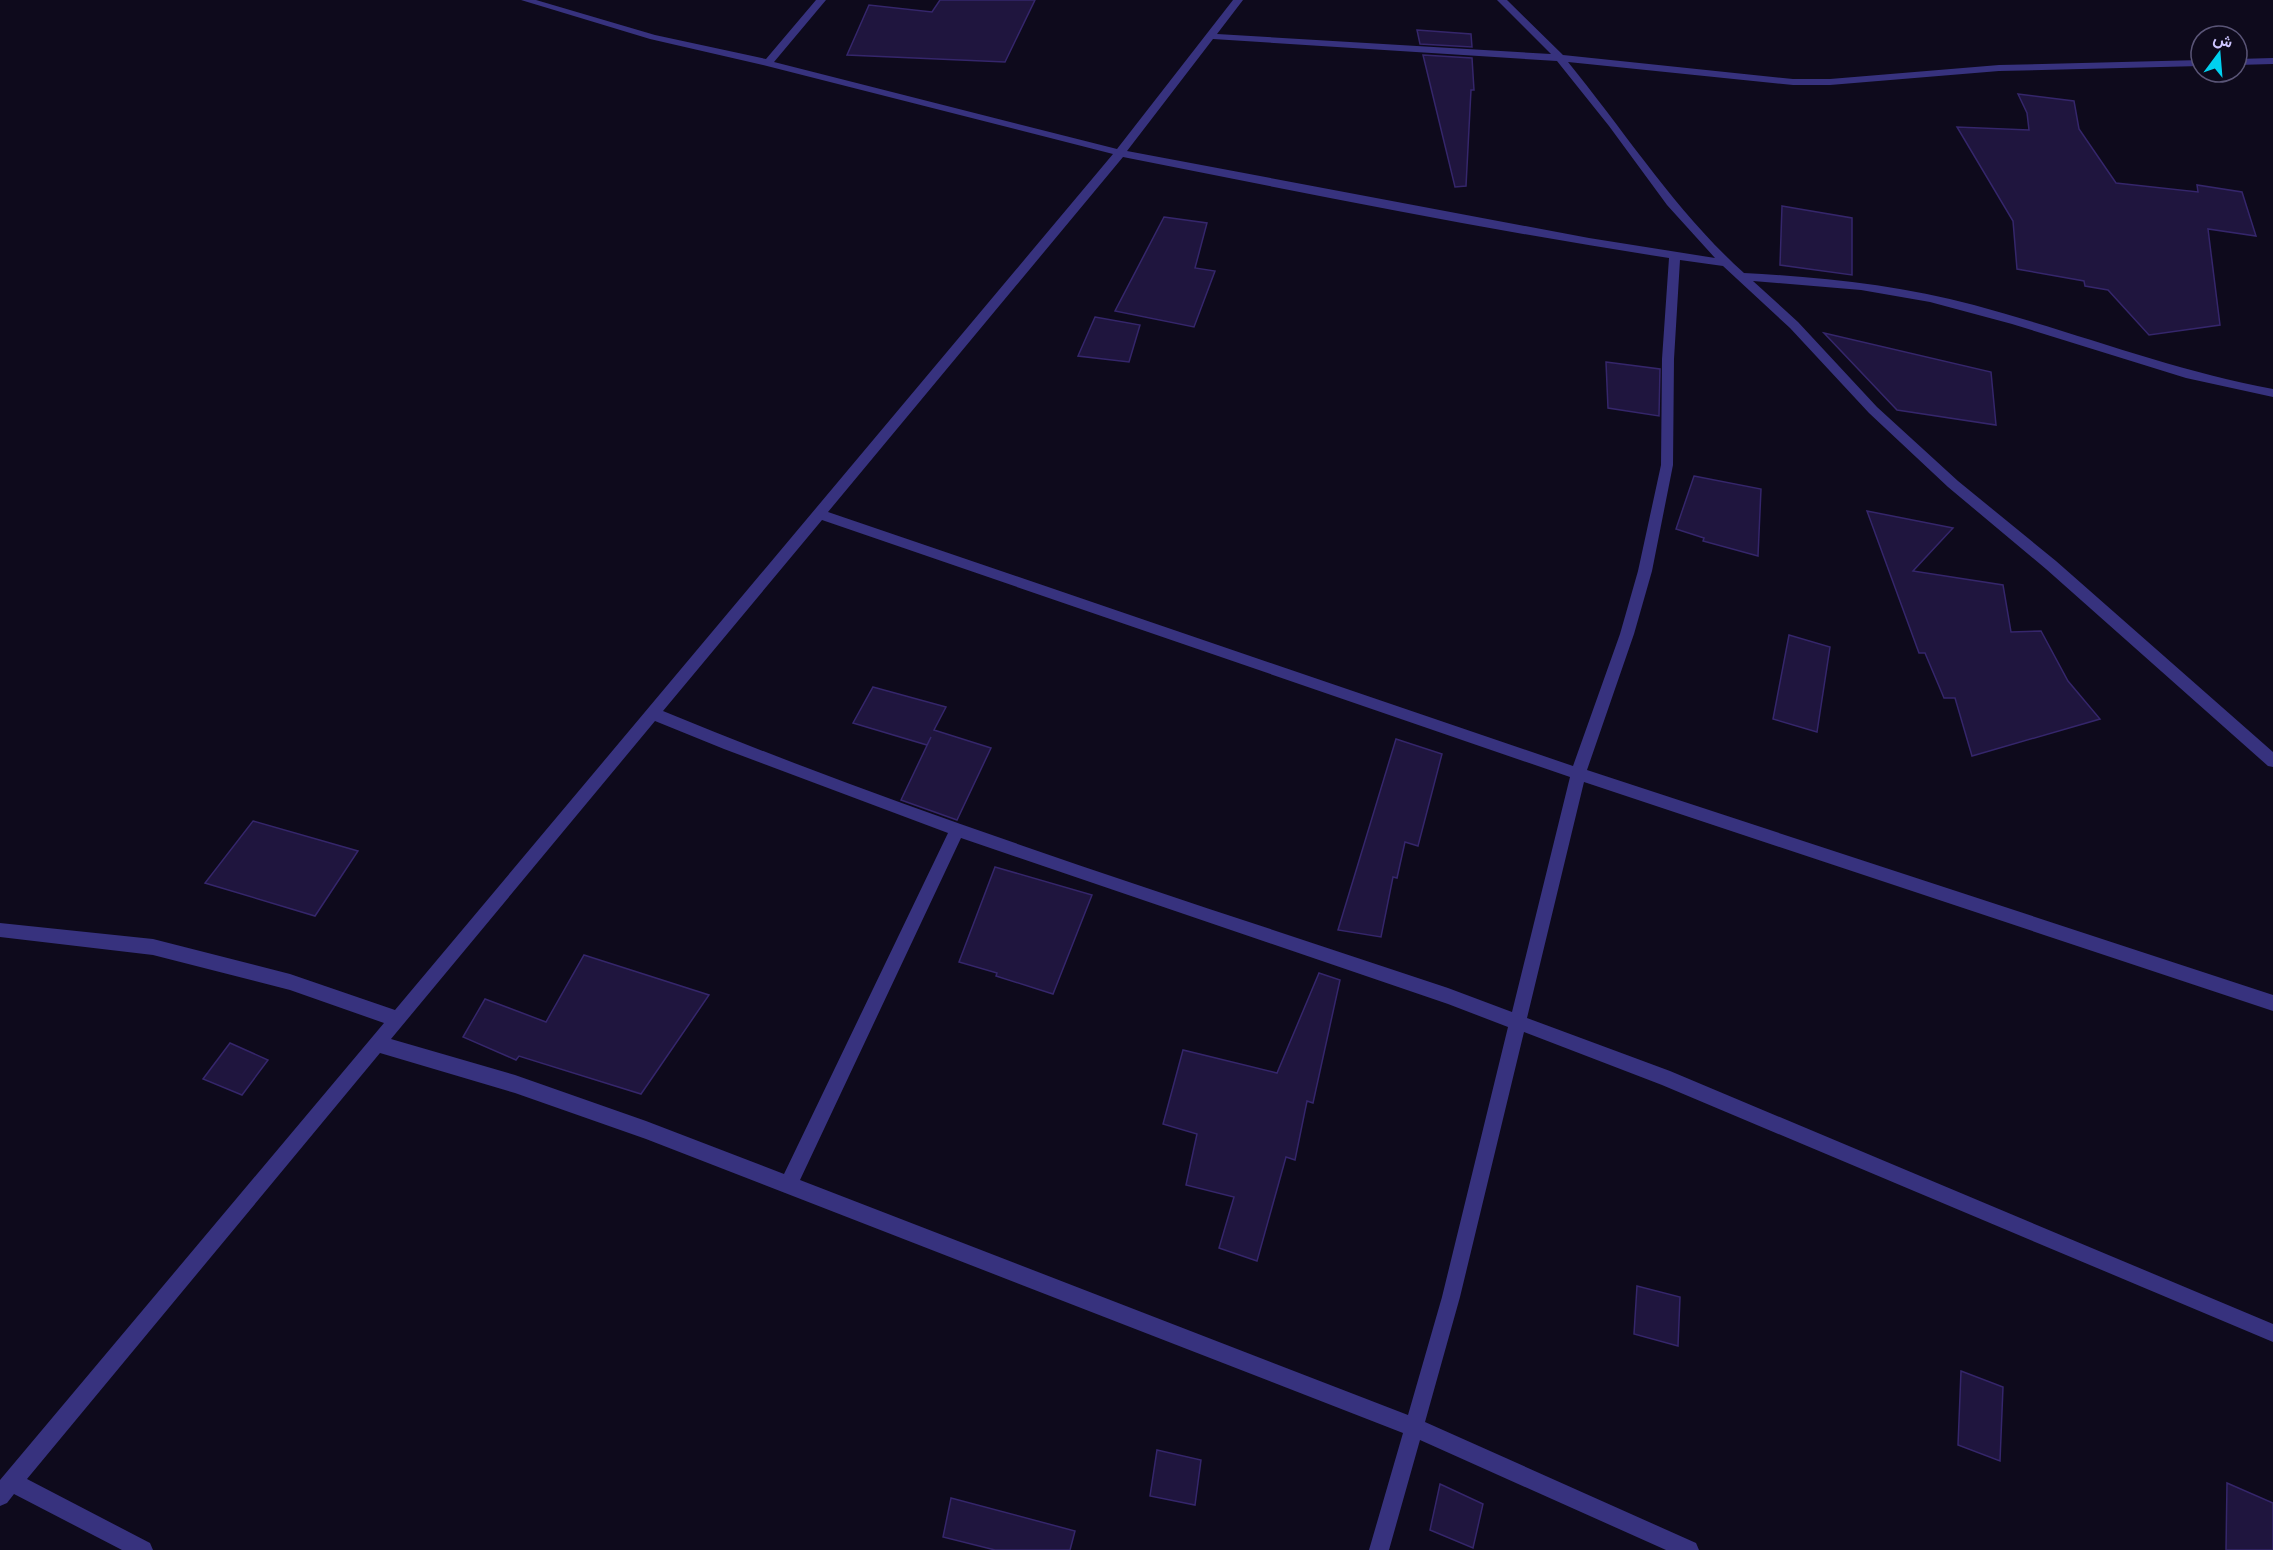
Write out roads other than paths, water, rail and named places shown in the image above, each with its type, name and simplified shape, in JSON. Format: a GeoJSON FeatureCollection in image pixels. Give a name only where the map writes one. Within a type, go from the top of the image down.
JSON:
{"type":"FeatureCollection","features":[{"type":"Feature","properties":{"kind":"street"},"geometry":{"type":"LineString","coordinates":[[526,0],[547,2],[653,37],[768,63],[1120,153],[1395,207],[1726,263]]}},
{"type":"Feature","properties":{"kind":"street"},"geometry":{"type":"LineString","coordinates":[[768,63],[821,0]]}},
{"type":"Feature","properties":{"kind":"street"},"geometry":{"type":"LineString","coordinates":[[143,1550],[7,1490],[376,1043],[654,714],[1120,153],[1238,0]]}},
{"type":"Feature","properties":{"kind":"street"},"geometry":{"type":"LineString","coordinates":[[1502,0],[1560,58],[1613,124],[1671,203],[1726,263],[1744,277],[1794,326],[1873,410],[1945,477],[2051,565],[2273,760]]}},
{"type":"Feature","properties":{"kind":"street"},"geometry":{"type":"LineString","coordinates":[[1209,36],[1560,58],[1793,82],[1830,82],[1999,68],[2189,63]]}},
{"type":"Feature","properties":{"kind":"street"},"geometry":{"type":"LineString","coordinates":[[2249,62],[2273,61]]}},
{"type":"Feature","properties":{"kind":"street"},"geometry":{"type":"LineString","coordinates":[[1379,1550],[1451,1297],[1578,774],[1627,634],[1645,571],[1667,465],[1668,359],[1676,255]]}},
{"type":"Feature","properties":{"kind":"street"},"geometry":{"type":"LineString","coordinates":[[1744,277],[1846,285],[1930,298],[2030,326],[2178,374],[2236,388],[2273,393]]}},
{"type":"Feature","properties":{"kind":"street"},"geometry":{"type":"LineString","coordinates":[[819,514],[1578,774],[2273,1003]]}},
{"type":"Feature","properties":{"kind":"street"},"geometry":{"type":"LineString","coordinates":[[654,714],[729,745],[957,830],[1448,996],[1664,1077],[2273,1333]]}},
{"type":"Feature","properties":{"kind":"street"},"geometry":{"type":"LineString","coordinates":[[788,1185],[957,830]]}},
{"type":"Feature","properties":{"kind":"street"},"geometry":{"type":"LineString","coordinates":[[0,930],[153,947],[290,982],[397,1019]]}},
{"type":"Feature","properties":{"kind":"street"},"geometry":{"type":"LineString","coordinates":[[376,1043],[526,1088],[646,1130],[1413,1427],[1689,1550]]}}]}
